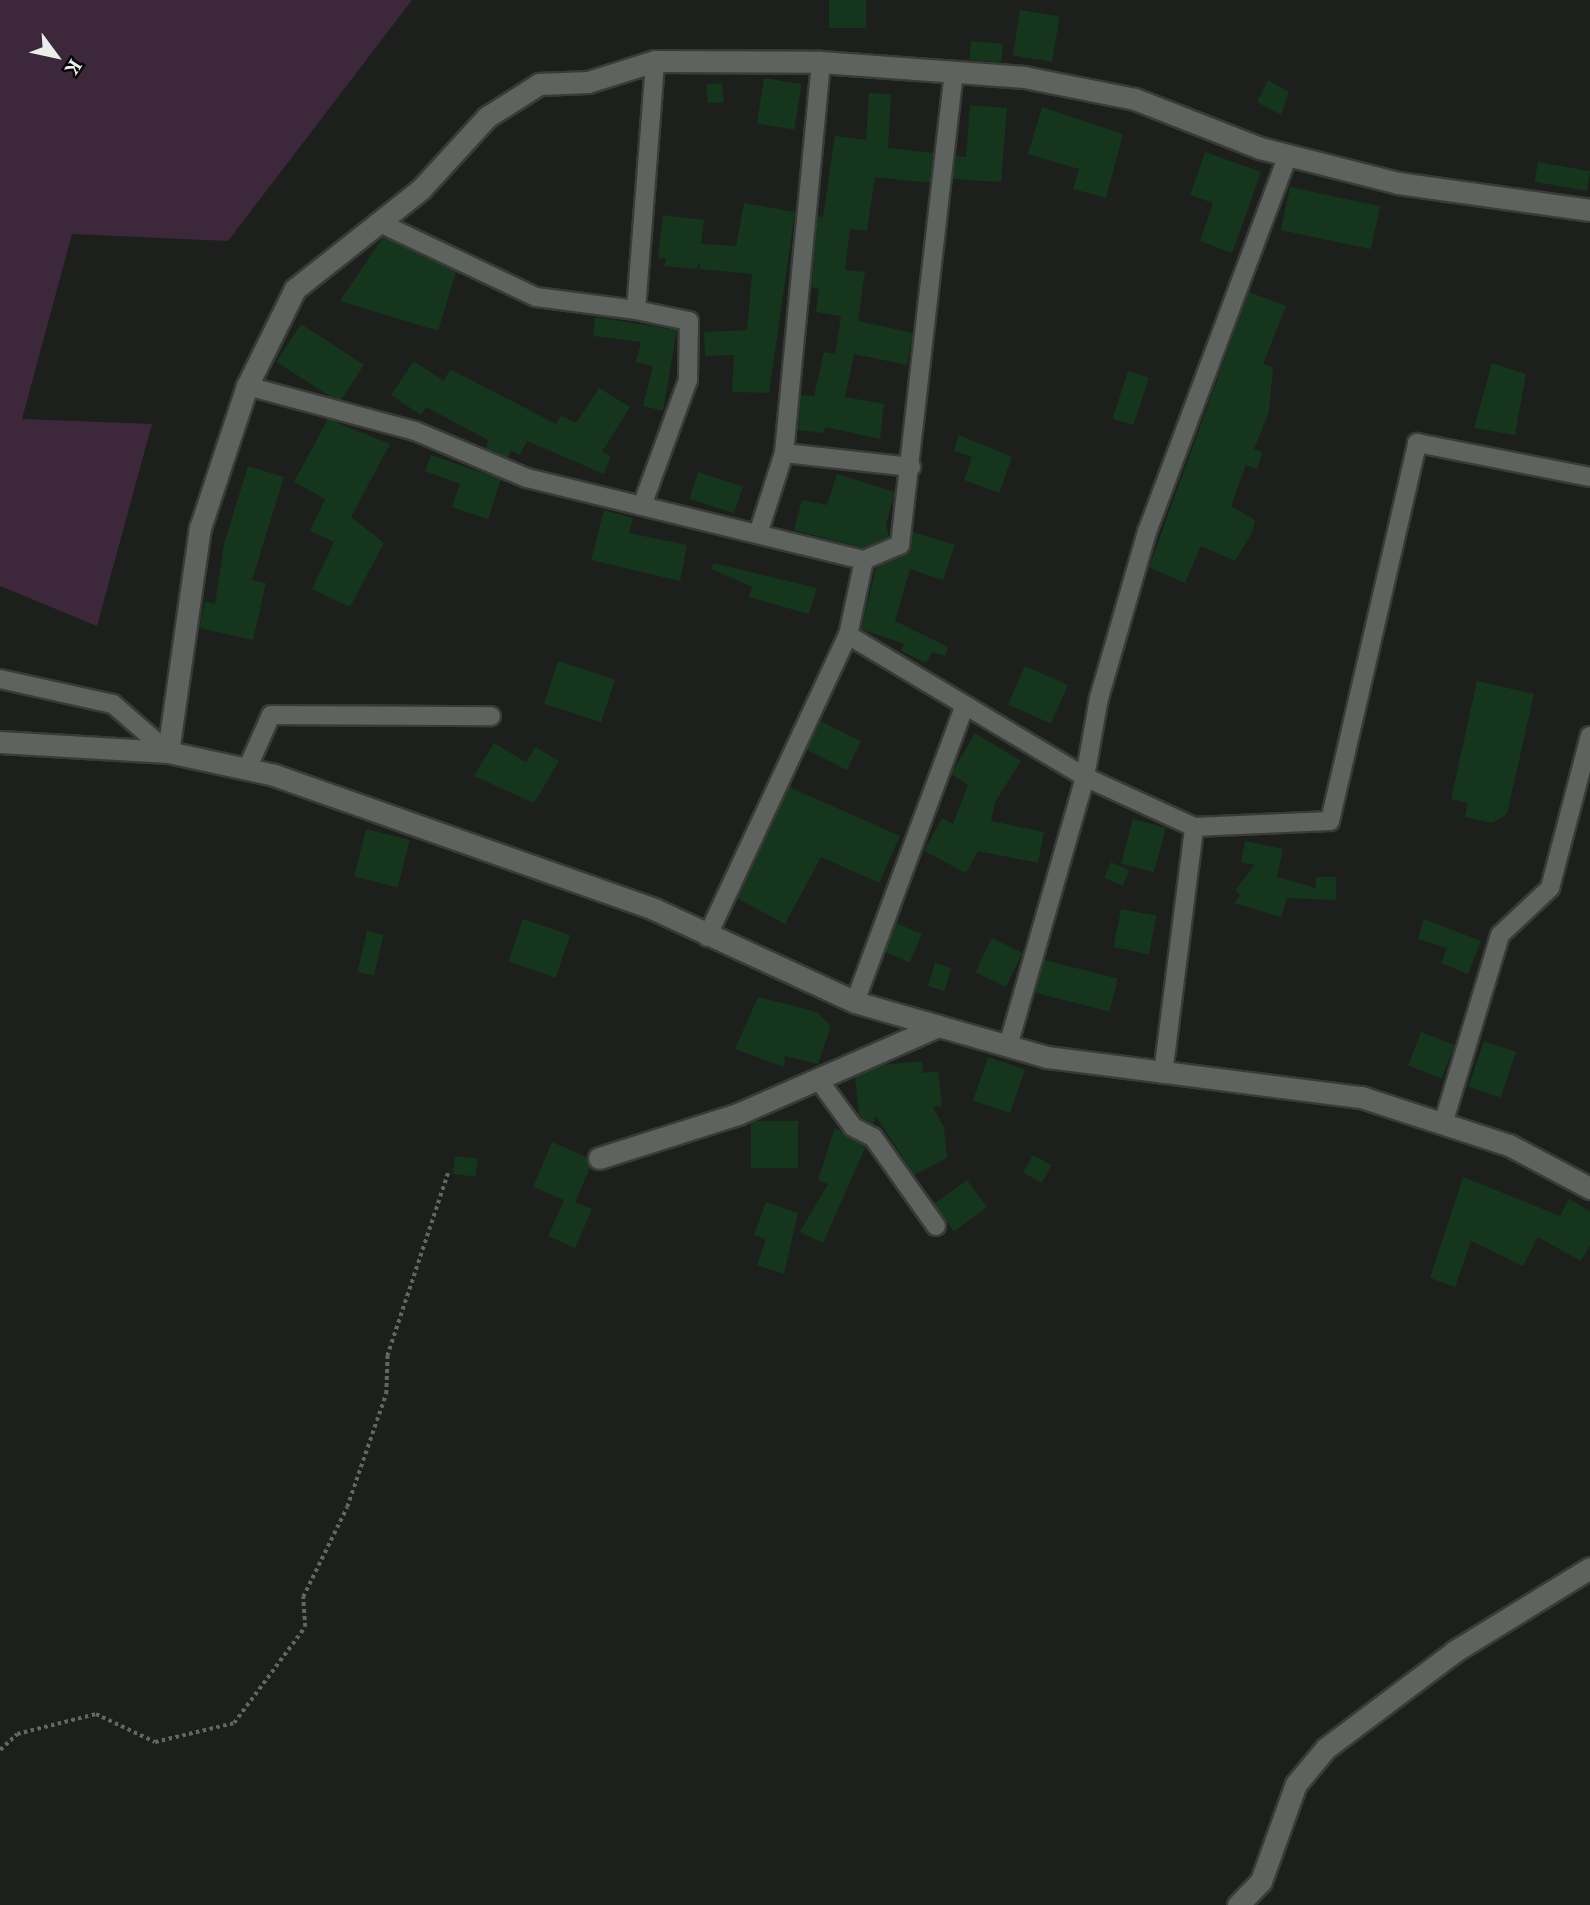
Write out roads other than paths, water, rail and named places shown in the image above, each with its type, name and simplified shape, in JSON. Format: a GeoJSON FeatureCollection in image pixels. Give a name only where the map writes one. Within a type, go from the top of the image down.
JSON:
{"type":"FeatureCollection","features":[{"type":"Feature","properties":{"kind":"street"},"geometry":{"type":"LineString","coordinates":[[636,310],[655,61]]}},
{"type":"Feature","properties":{"kind":"street"},"geometry":{"type":"LineString","coordinates":[[168,752],[200,528],[247,386],[295,289],[421,189],[513,96],[539,84],[588,82],[655,61],[821,62],[1024,77],[1135,99],[1288,155],[1398,183],[1590,210]]}},
{"type":"Feature","properties":{"kind":"street"},"geometry":{"type":"LineString","coordinates":[[758,534],[784,453],[821,62]]}},
{"type":"Feature","properties":{"kind":"street"},"geometry":{"type":"LineString","coordinates":[[247,386],[415,431],[527,478],[863,560],[900,545],[911,467],[954,71]]}},
{"type":"Feature","properties":{"kind":"street"},"geometry":{"type":"LineString","coordinates":[[1008,1046],[1085,777],[1099,698],[1147,532],[1288,155]]}},
{"type":"Feature","properties":{"kind":"street"},"geometry":{"type":"LineString","coordinates":[[378,222],[536,297],[636,310],[689,321],[688,380],[642,506]]}},
{"type":"Feature","properties":{"kind":"street"},"geometry":{"type":"LineString","coordinates":[[848,635],[964,707],[1085,777],[1194,827],[1330,821],[1418,443],[1590,477]]}},
{"type":"Feature","properties":{"kind":"street"},"geometry":{"type":"LineString","coordinates":[[784,453],[911,467]]}},
{"type":"Feature","properties":{"kind":"street"},"geometry":{"type":"LineString","coordinates":[[707,937],[848,635],[863,560]]}},
{"type":"Feature","properties":{"kind":"street"},"geometry":{"type":"LineString","coordinates":[[0,679],[113,704],[168,752]]}},
{"type":"Feature","properties":{"kind":"street"},"geometry":{"type":"LineString","coordinates":[[855,1002],[964,707]]}},
{"type":"Feature","properties":{"kind":"street"},"geometry":{"type":"LineString","coordinates":[[247,769],[271,715],[491,716]]}},
{"type":"Feature","properties":{"kind":"street"},"geometry":{"type":"LineString","coordinates":[[1443,1124],[1500,935],[1550,888],[1590,736]]}},
{"type":"Feature","properties":{"kind":"street"},"geometry":{"type":"LineString","coordinates":[[0,742],[168,752],[247,769],[454,836],[654,909],[707,937],[855,1002],[1008,1046],[1163,1074],[1361,1097],[1509,1146],[1590,1188]]}},
{"type":"Feature","properties":{"kind":"street"},"geometry":{"type":"LineString","coordinates":[[1163,1074],[1194,827]]}},
{"type":"Feature","properties":{"kind":"street"},"geometry":{"type":"LineString","coordinates":[[599,1158],[738,1114],[938,1026]]}},
{"type":"Feature","properties":{"kind":"street"},"geometry":{"type":"LineString","coordinates":[[818,1079],[853,1127],[873,1138],[936,1226]]}},
{"type":"Feature","properties":{"kind":"street"},"geometry":{"type":"LineString","coordinates":[[1238,1905],[1261,1881],[1296,1784],[1326,1748],[1455,1651],[1590,1568]]}}]}
